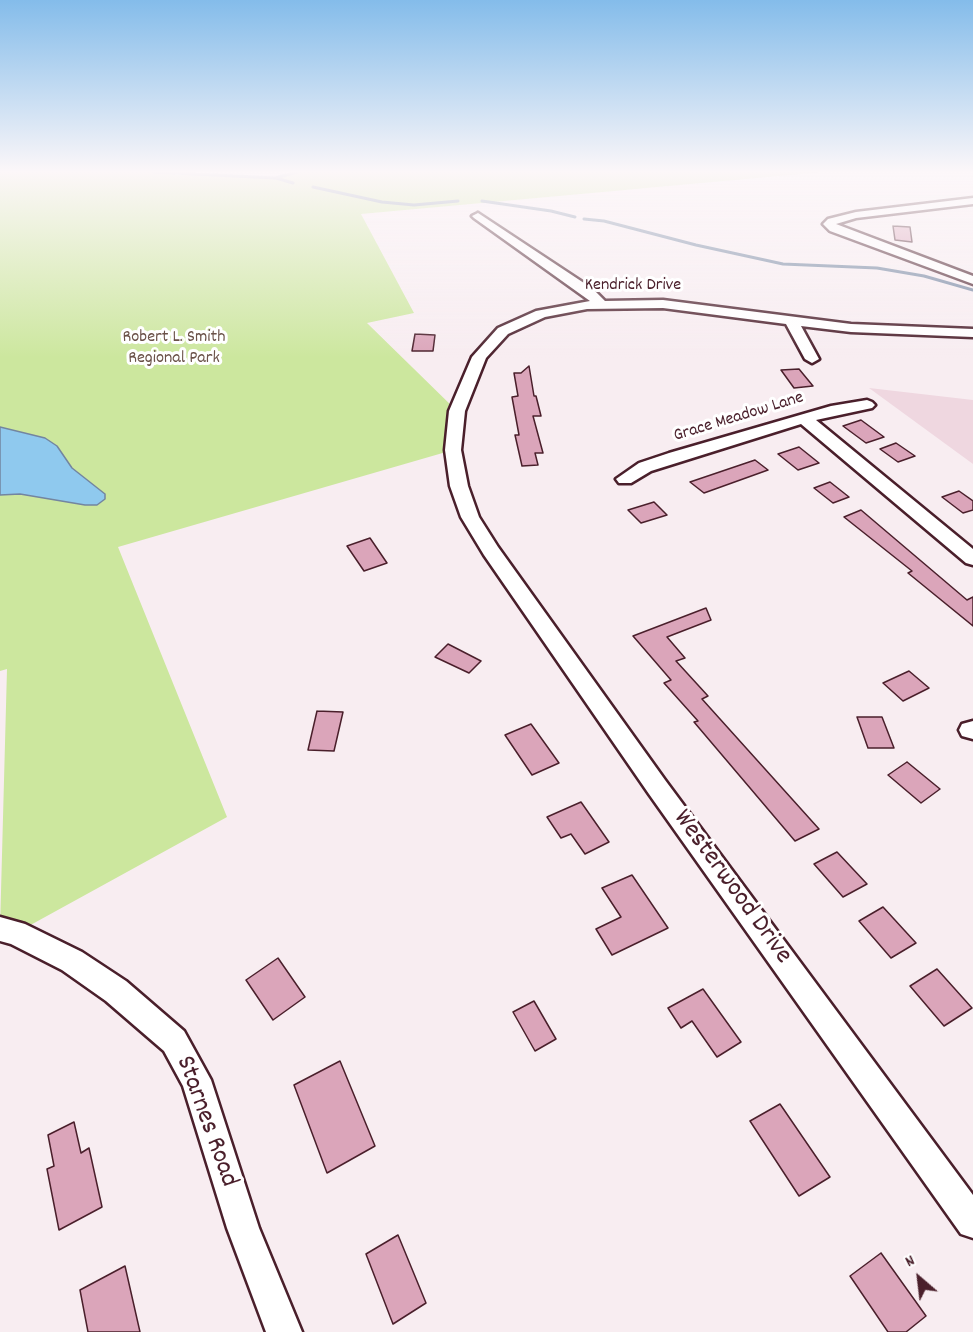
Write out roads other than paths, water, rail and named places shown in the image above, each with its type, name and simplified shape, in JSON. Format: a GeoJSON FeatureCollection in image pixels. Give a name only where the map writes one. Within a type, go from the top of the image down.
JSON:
{"type":"FeatureCollection","features":[{"type":"Feature","properties":{"kind":"street"},"geometry":{"type":"LineString","coordinates":[[504,234],[588,292],[601,304]]}},
{"type":"Feature","properties":{"kind":"street"},"geometry":{"type":"LineString","coordinates":[[847,234],[973,280]]}},
{"type":"Feature","properties":{"kind":"street","name":"Kendrick Drive"},"geometry":{"type":"LineString","coordinates":[[491,551],[470,517],[459,486],[453,450],[457,411],[479,357],[491,341],[515,323],[541,314],[601,304],[663,304],[792,322],[888,331],[973,333]]}},
{"type":"Feature","properties":{"kind":"street"},"geometry":{"type":"LineString","coordinates":[[792,322],[812,359]]}},
{"type":"Feature","properties":{"kind":"street","name":"Grace Meadow Lane"},"geometry":{"type":"LineString","coordinates":[[625,479],[645,467],[804,418],[837,409],[867,405]]}},
{"type":"Feature","properties":{"kind":"street"},"geometry":{"type":"LineString","coordinates":[[804,418],[973,559]]}},
{"type":"Feature","properties":{"kind":"street","name":"Westerwood Drive"},"geometry":{"type":"LineString","coordinates":[[491,551],[657,787],[969,1210]]}},
{"type":"Feature","properties":{"kind":"street","name":"Starnes Road"},"geometry":{"type":"LineString","coordinates":[[0,929],[16,933],[72,961],[116,991],[174,1041],[195,1080],[243,1228],[282,1331]]}},
{"type":"Feature","properties":{"kind":"water"},"geometry":{"type":"Polygon","coordinates":[[[0,427],[45,438],[57,446],[72,468],[105,494],[105,499],[97,505],[85,505],[20,494],[0,495],[0,427]]]}},
{"type":"Feature","properties":{"kind":"waterway"},"geometry":{"type":"LineString","coordinates":[[654,234],[783,264],[877,268],[924,276],[973,290]]}},
{"type":"Feature","properties":{"kind":"park label","name":"Robert L. Smith Regional Park"},"geometry":{"type":"Point","coordinates":[174,349]}}]}
